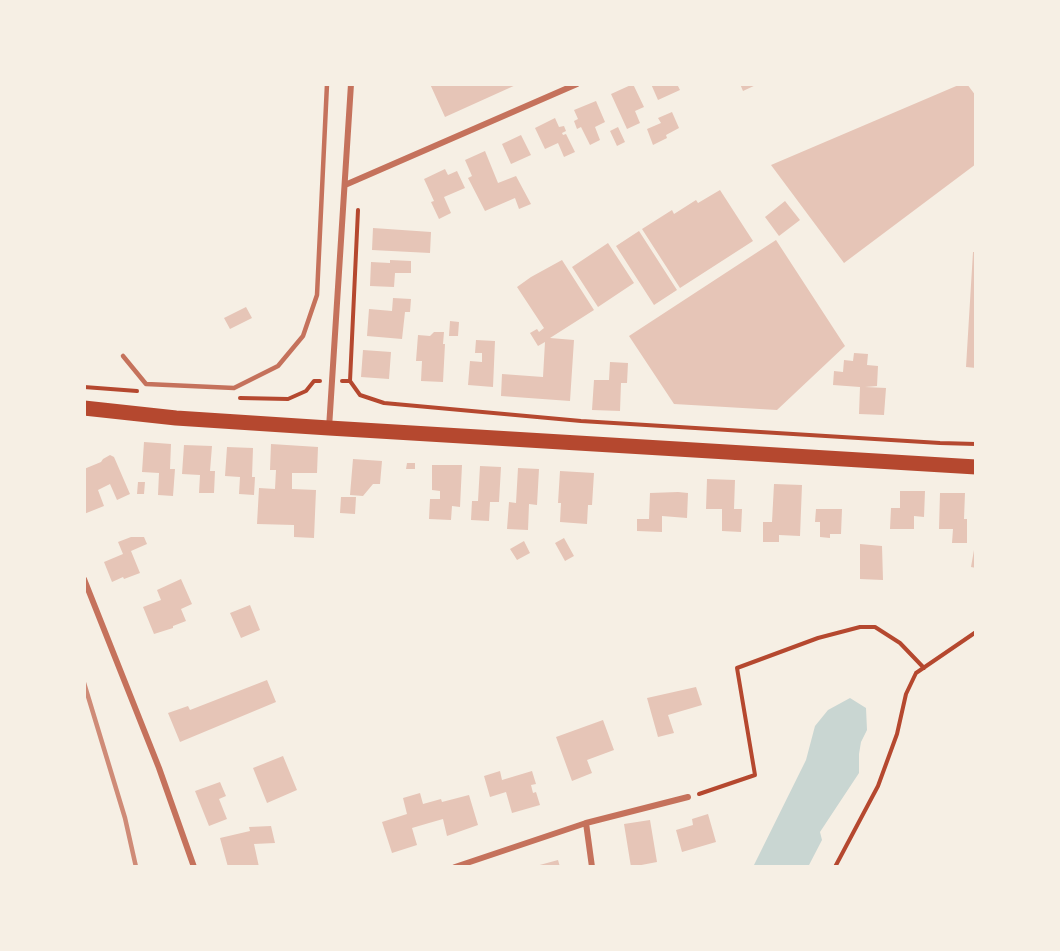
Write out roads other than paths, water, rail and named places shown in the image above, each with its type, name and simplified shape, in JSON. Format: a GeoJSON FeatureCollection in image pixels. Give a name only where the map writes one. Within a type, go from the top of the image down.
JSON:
{"type":"FeatureCollection","features":[{"type":"Feature","properties":{"kind":"main road"},"geometry":{"type":"LineString","coordinates":[[84,408],[176,418],[976,467]]}},
{"type":"Feature","properties":{"kind":"street"},"geometry":{"type":"LineString","coordinates":[[329,428],[351,84]]}},
{"type":"Feature","properties":{"kind":"street"},"geometry":{"type":"LineString","coordinates":[[345,185],[577,84]]}},
{"type":"Feature","properties":{"kind":"street"},"geometry":{"type":"LineString","coordinates":[[84,579],[159,768],[194,867]]}},
{"type":"Feature","properties":{"kind":"street"},"geometry":{"type":"LineString","coordinates":[[456,867],[586,823],[688,797]]}},
{"type":"Feature","properties":{"kind":"street"},"geometry":{"type":"LineString","coordinates":[[586,823],[592,867]]}},
{"type":"Feature","properties":{"kind":"lane"},"geometry":{"type":"LineString","coordinates":[[123,356],[146,384],[234,388],[278,366],[303,336],[317,295],[327,84]]}},
{"type":"Feature","properties":{"kind":"railway"},"geometry":{"type":"LineString","coordinates":[[84,683],[125,818],[136,867]]}}]}
